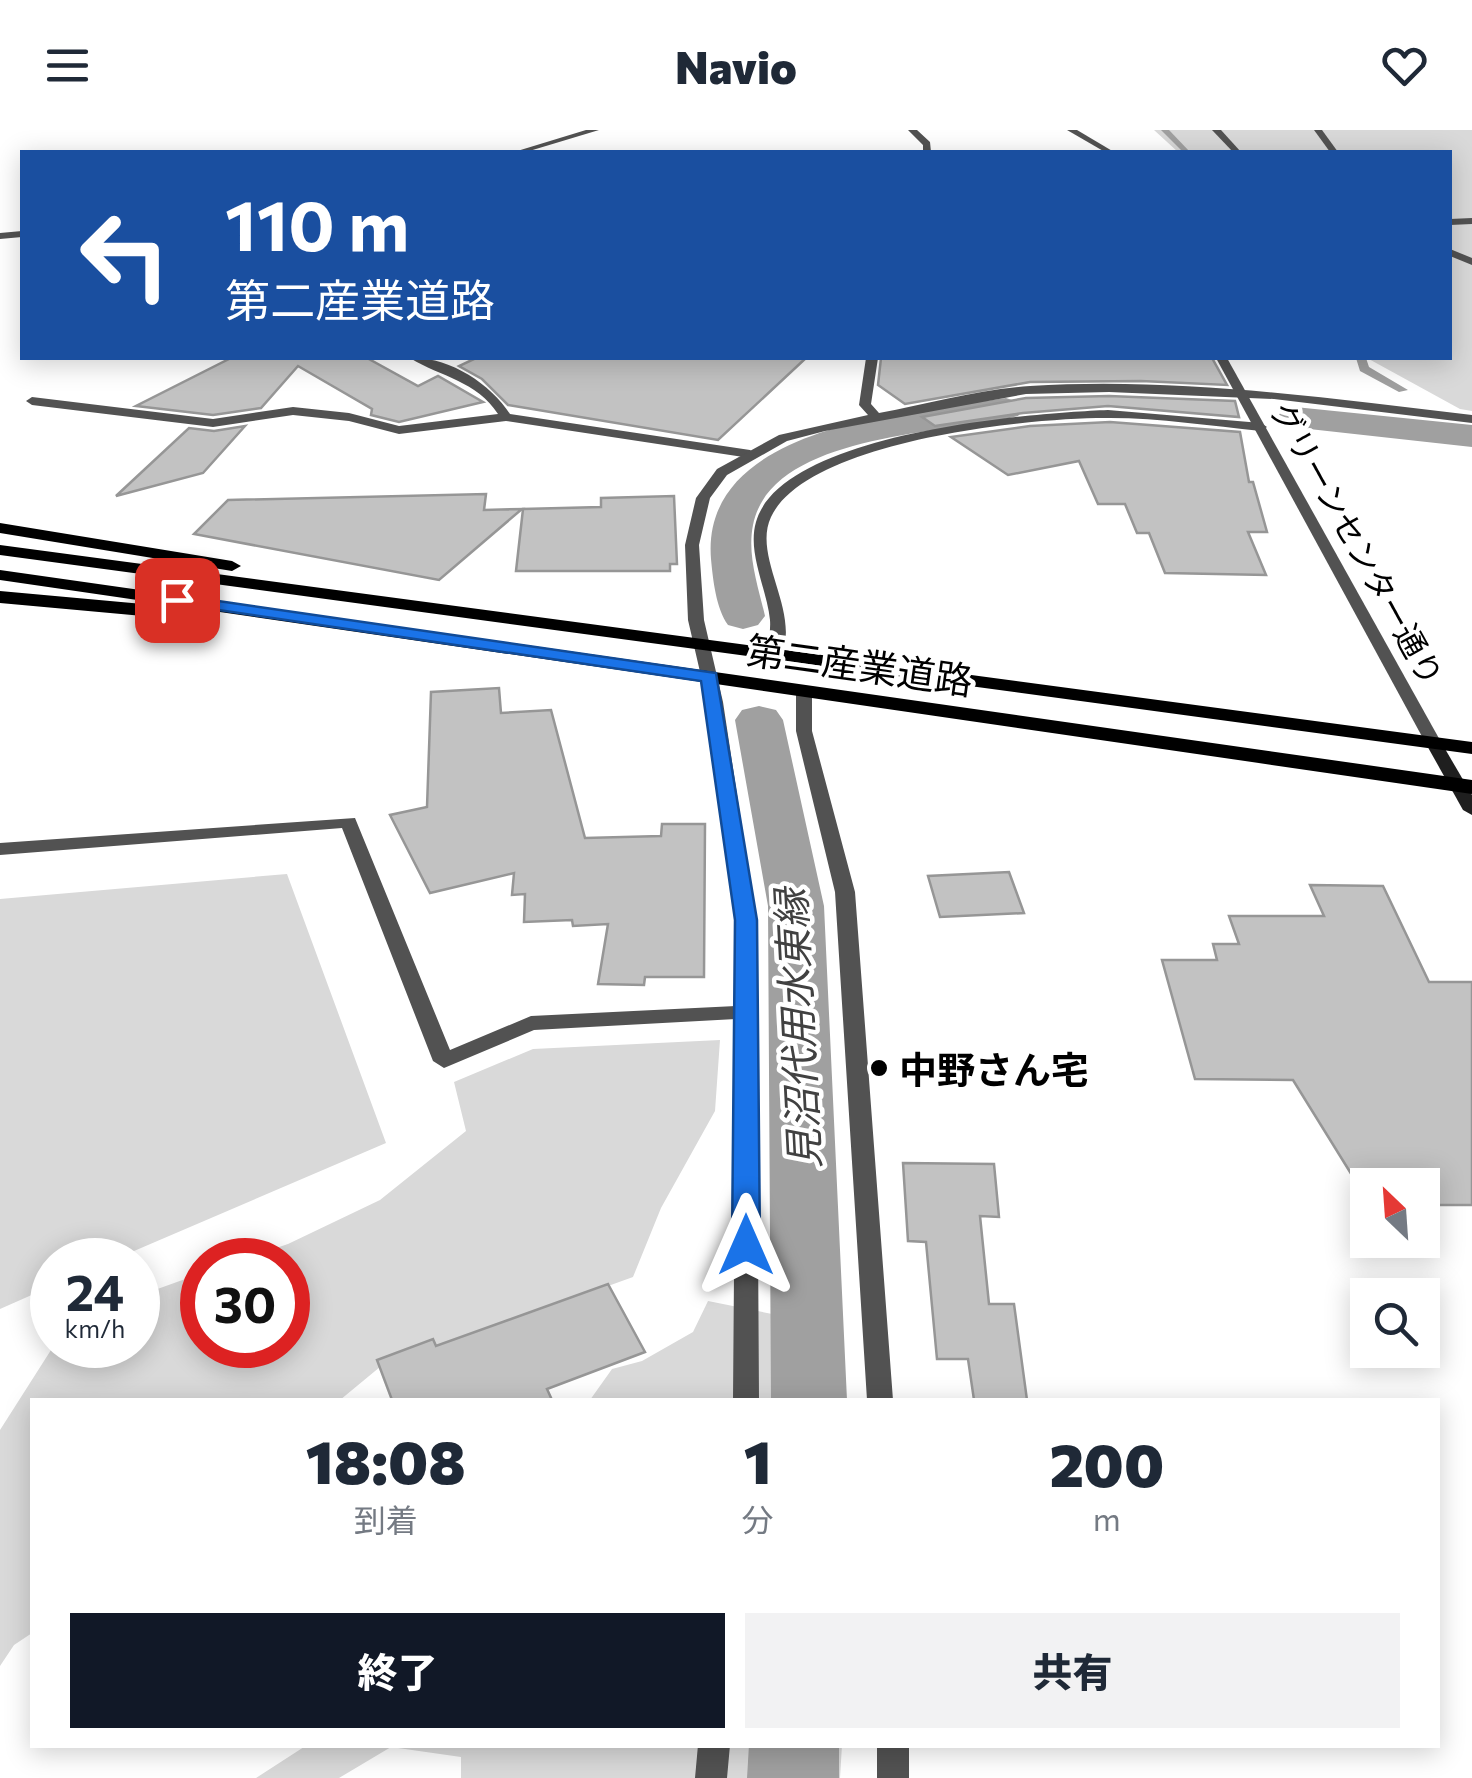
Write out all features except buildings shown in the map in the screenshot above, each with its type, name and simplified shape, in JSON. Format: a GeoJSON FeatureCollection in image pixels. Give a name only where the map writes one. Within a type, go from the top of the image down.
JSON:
{"type":"FeatureCollection","features":[{"type":"Feature","properties":{"kind":"main road"},"geometry":{"type":"LineString","coordinates":[[0,528],[231,565],[332,595]]}},
{"type":"Feature","properties":{"kind":"main road","name":"第二産業道路"},"geometry":{"type":"LineString","coordinates":[[0,550],[1472,748]]}},
{"type":"Feature","properties":{"kind":"main road","name":"第二産業道路"},"geometry":{"type":"LineString","coordinates":[[0,575],[1465,786]]}},
{"type":"Feature","properties":{"kind":"main road"},"geometry":{"type":"LineString","coordinates":[[0,597],[114,610],[319,620]]}},
{"type":"Feature","properties":{"kind":"main road","name":"グリーンセンター通り"},"geometry":{"type":"LineString","coordinates":[[1433,742],[1465,786],[1472,810]]}},
{"type":"Feature","properties":{"kind":"street"},"geometry":{"type":"LineString","coordinates":[[525,150],[595,130]]}},
{"type":"Feature","properties":{"kind":"street"},"geometry":{"type":"LineString","coordinates":[[912,130],[927,144],[927,150]]}},
{"type":"Feature","properties":{"kind":"street"},"geometry":{"type":"LineString","coordinates":[[1071,130],[1106,150]]}},
{"type":"Feature","properties":{"kind":"street"},"geometry":{"type":"LineString","coordinates":[[1216,130],[1236,150]]}},
{"type":"Feature","properties":{"kind":"street"},"geometry":{"type":"LineString","coordinates":[[421,360],[476,384],[499,404],[506,417]]}},
{"type":"Feature","properties":{"kind":"street"},"geometry":{"type":"LineString","coordinates":[[872,360],[865,405],[875,416]]}},
{"type":"Feature","properties":{"kind":"street","name":"グリーンセンター通り"},"geometry":{"type":"LineString","coordinates":[[1222,360],[1433,742]]}},
{"type":"Feature","properties":{"kind":"street"},"geometry":{"type":"LineString","coordinates":[[746,1398],[746,920],[709,677],[700,643],[692,544],[703,498],[722,472],[783,438],[875,416],[1026,390],[1109,388],[1242,393],[1472,419]]}},
{"type":"Feature","properties":{"kind":"street"},"geometry":{"type":"LineString","coordinates":[[32,401],[213,422],[294,411],[349,416],[399,430],[506,417],[750,454]]}},
{"type":"Feature","properties":{"kind":"street"},"geometry":{"type":"LineString","coordinates":[[775,654],[780,630],[766,570],[763,519],[778,493],[812,468],[891,444],[1062,416],[1110,414],[1261,427]]}},
{"type":"Feature","properties":{"kind":"street"},"geometry":{"type":"LineString","coordinates":[[804,692],[804,731],[846,892],[880,1398]]}},
{"type":"Feature","properties":{"kind":"street"},"geometry":{"type":"LineString","coordinates":[[0,849],[349,822],[444,1061],[531,1022],[746,1012]]}},
{"type":"Feature","properties":{"kind":"street"},"geometry":{"type":"LineString","coordinates":[[711,1778],[714,1748]]}},
{"type":"Feature","properties":{"kind":"street"},"geometry":{"type":"LineString","coordinates":[[892,1748],[893,1778]]}},
{"type":"Feature","properties":{"kind":"shaded area"},"geometry":{"type":"Polygon","coordinates":[[[1154,130],[1472,130],[1472,411],[1460,409],[1371,360],[1452,360],[1452,150],[1176,150],[1154,130]]]}},
{"type":"Feature","properties":{"kind":"shaded area"},"geometry":{"type":"Polygon","coordinates":[[[287,874],[386,1143],[160,1240],[30,1238],[30,1296],[0,1309],[0,899],[287,874]]]}},
{"type":"Feature","properties":{"kind":"shaded area"},"geometry":{"type":"Polygon","coordinates":[[[720,1040],[715,1111],[661,1208],[633,1277],[572,1299],[503,1350],[386,1362],[342,1398],[30,1398],[30,1634],[14,1645],[0,1666],[0,1430],[40,1368],[160,1368],[160,1288],[180,1281],[180,1368],[310,1368],[310,1238],[301,1238],[380,1200],[466,1131],[454,1082],[533,1049],[720,1040]]]}},
{"type":"Feature","properties":{"kind":"shaded area"},"geometry":{"type":"Polygon","coordinates":[[[708,1301],[782,1316],[806,1398],[591,1398],[612,1369],[642,1361],[693,1332],[708,1301]]]}},
{"type":"Feature","properties":{"kind":"shaded area"},"geometry":{"type":"Polygon","coordinates":[[[302,1748],[389,1748],[339,1778],[256,1778],[302,1748]]]}},
{"type":"Feature","properties":{"kind":"shaded area"},"geometry":{"type":"Polygon","coordinates":[[[398,1748],[842,1748],[840,1778],[461,1778],[461,1757],[398,1748]]]}},
{"type":"Feature","properties":{"kind":"waterway"},"geometry":{"type":"LineString","coordinates":[[1165,130],[1185,150]]}},
{"type":"Feature","properties":{"kind":"waterway"},"geometry":{"type":"LineString","coordinates":[[1362,360],[1364,369],[1403,390]]}},
{"type":"Feature","properties":{"kind":"waterway","name":"見沼代用水東縁"},"geometry":{"type":"LineString","coordinates":[[743,616],[732,560],[733,526],[745,497],[766,472],[806,451],[861,434],[1006,409]]}},
{"type":"Feature","properties":{"kind":"waterway","name":"見沼代用水東縁"},"geometry":{"type":"LineString","coordinates":[[1295,418],[1472,436]]}},
{"type":"Feature","properties":{"kind":"waterway","name":"見沼代用水東縁"},"geometry":{"type":"LineString","coordinates":[[759,720],[796,906],[809,1398]]}},
{"type":"Feature","properties":{"kind":"waterway","name":"見沼代用水東縁"},"geometry":{"type":"LineString","coordinates":[[793,1778],[794,1748]]}},
{"type":"Feature","properties":{"kind":"place","name":"中野さん宅"},"geometry":{"type":"Point","coordinates":[879,1068]}},
{"type":"Feature","properties":{"kind":"route"},"geometry":{"type":"LineString","coordinates":[[177,600],[709,677],[746,920],[746,1245]]}}]}
